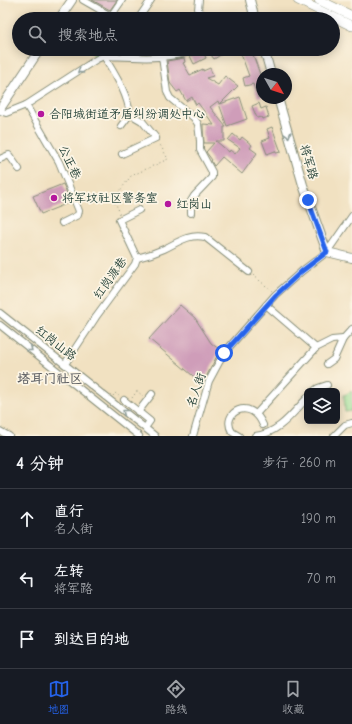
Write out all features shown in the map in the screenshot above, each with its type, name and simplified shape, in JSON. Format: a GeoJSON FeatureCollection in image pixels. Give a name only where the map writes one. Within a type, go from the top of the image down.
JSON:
{"type":"FeatureCollection","features":[{"type":"Feature","properties":{"kind":"highway"},"geometry":{"type":"LineString","coordinates":[[298,0],[323,12]]}},
{"type":"Feature","properties":{"kind":"highway"},"geometry":{"type":"LineString","coordinates":[[319,0],[352,16]]}},
{"type":"Feature","properties":{"kind":"highway"},"geometry":{"type":"LineString","coordinates":[[340,20],[352,26]]}},
{"type":"Feature","properties":{"kind":"main road"},"geometry":{"type":"LineString","coordinates":[[57,12],[65,0]]}},
{"type":"Feature","properties":{"kind":"main road"},"geometry":{"type":"LineString","coordinates":[[64,12],[72,0]]}},
{"type":"Feature","properties":{"kind":"main road"},"geometry":{"type":"LineString","coordinates":[[250,0],[253,12]]}},
{"type":"Feature","properties":{"kind":"main road"},"geometry":{"type":"LineString","coordinates":[[0,100],[28,56]]}},
{"type":"Feature","properties":{"kind":"main road"},"geometry":{"type":"LineString","coordinates":[[0,110],[35,56]]}},
{"type":"Feature","properties":{"kind":"main road"},"geometry":{"type":"LineString","coordinates":[[266,56],[269,68]]}},
{"type":"Feature","properties":{"kind":"main road","name":"将军路"},"geometry":{"type":"LineString","coordinates":[[280,104],[303,185],[327,252]]}},
{"type":"Feature","properties":{"kind":"main road"},"geometry":{"type":"LineString","coordinates":[[327,252],[352,258]]}},
{"type":"Feature","properties":{"kind":"street"},"geometry":{"type":"LineString","coordinates":[[83,0],[103,12]]}},
{"type":"Feature","properties":{"kind":"street"},"geometry":{"type":"LineString","coordinates":[[116,12],[122,0]]}},
{"type":"Feature","properties":{"kind":"street"},"geometry":{"type":"LineString","coordinates":[[143,12],[151,0]]}},
{"type":"Feature","properties":{"kind":"street"},"geometry":{"type":"LineString","coordinates":[[199,0],[198,9],[200,12]]}},
{"type":"Feature","properties":{"kind":"street"},"geometry":{"type":"LineString","coordinates":[[0,110],[6,113],[26,105],[104,56],[167,56]]}},
{"type":"Feature","properties":{"kind":"street"},"geometry":{"type":"LineString","coordinates":[[104,56],[125,92],[128,102],[130,114],[121,126]]}},
{"type":"Feature","properties":{"kind":"street"},"geometry":{"type":"LineString","coordinates":[[162,57],[167,92],[170,98],[194,118],[198,124],[200,150],[212,172],[212,177],[191,201],[191,213]]}},
{"type":"Feature","properties":{"kind":"street","name":"公正巷"},"geometry":{"type":"LineString","coordinates":[[26,105],[59,162],[79,211],[78,215],[62,223]]}},
{"type":"Feature","properties":{"kind":"street"},"geometry":{"type":"LineString","coordinates":[[122,154],[156,138],[142,121],[130,114]]}},
{"type":"Feature","properties":{"kind":"street"},"geometry":{"type":"LineString","coordinates":[[0,158],[11,155],[19,168]]}},
{"type":"Feature","properties":{"kind":"street"},"geometry":{"type":"LineString","coordinates":[[119,220],[139,210]]}},
{"type":"Feature","properties":{"kind":"street","name":"名人街"},"geometry":{"type":"LineString","coordinates":[[193,436],[209,381],[224,353],[276,295],[302,271],[327,252],[352,216]]}},
{"type":"Feature","properties":{"kind":"street","name":"红岗源巷"},"geometry":{"type":"LineString","coordinates":[[65,364],[96,317],[135,264],[137,258],[119,220]]}},
{"type":"Feature","properties":{"kind":"street"},"geometry":{"type":"LineString","coordinates":[[137,258],[164,249],[183,239],[196,236],[205,237],[249,272]]}},
{"type":"Feature","properties":{"kind":"street"},"geometry":{"type":"LineString","coordinates":[[266,305],[316,348]]}},
{"type":"Feature","properties":{"kind":"street","name":"红岗山路"},"geometry":{"type":"LineString","coordinates":[[0,314],[155,436]]}},
{"type":"Feature","properties":{"kind":"street","name":"红岗山路"},"geometry":{"type":"LineString","coordinates":[[0,325],[139,436]]}},
{"type":"Feature","properties":{"kind":"street"},"geometry":{"type":"LineString","coordinates":[[327,364],[334,359],[343,339],[352,329]]}},
{"type":"Feature","properties":{"kind":"street"},"geometry":{"type":"LineString","coordinates":[[257,413],[316,348],[332,340],[343,339]]}},
{"type":"Feature","properties":{"kind":"street"},"geometry":{"type":"LineString","coordinates":[[318,388],[326,385]]}},
{"type":"Feature","properties":{"kind":"street"},"geometry":{"type":"LineString","coordinates":[[138,412],[152,394]]}},
{"type":"Feature","properties":{"kind":"street"},"geometry":{"type":"LineString","coordinates":[[126,401],[150,422],[145,428]]}},
{"type":"Feature","properties":{"kind":"street"},"geometry":{"type":"LineString","coordinates":[[255,436],[264,435],[282,425],[304,401]]}},
{"type":"Feature","properties":{"kind":"street"},"geometry":{"type":"LineString","coordinates":[[239,436],[232,432],[229,423],[235,412],[241,409],[248,409],[257,413],[263,425]]}},
{"type":"Feature","properties":{"kind":"street"},"geometry":{"type":"LineString","coordinates":[[334,436],[345,425],[352,423]]}},
{"type":"Feature","properties":{"kind":"street"},"geometry":{"type":"LineString","coordinates":[[0,431],[9,436]]}},
{"type":"Feature","properties":{"kind":"path"},"geometry":{"type":"LineString","coordinates":[[119,220],[119,211],[115,202],[116,196],[131,176],[168,159],[156,138]]}},
{"type":"Feature","properties":{"kind":"path"},"geometry":{"type":"LineString","coordinates":[[249,272],[276,295]]}},
{"type":"Feature","properties":{"kind":"path"},"geometry":{"type":"LineString","coordinates":[[110,400],[115,393],[126,401],[137,391],[148,400]]}},
{"type":"Feature","properties":{"kind":"green space"},"geometry":{"type":"Polygon","coordinates":[[[95,56],[104,56],[97,59],[95,56]]]}},
{"type":"Feature","properties":{"kind":"green space"},"geometry":{"type":"Polygon","coordinates":[[[352,391],[352,411],[345,412],[344,395],[352,391]]]}},
{"type":"Feature","properties":{"kind":"building"},"geometry":{"type":"Polygon","coordinates":[[[92,0],[117,0],[110,10],[92,0]]]}},
{"type":"Feature","properties":{"kind":"building"},"geometry":{"type":"Polygon","coordinates":[[[190,56],[205,56],[206,58],[194,64],[190,56]]]}},
{"type":"Feature","properties":{"kind":"building"},"geometry":{"type":"Polygon","coordinates":[[[212,56],[219,56],[214,59],[212,56]]]}},
{"type":"Feature","properties":{"kind":"building"},"geometry":{"type":"Polygon","coordinates":[[[242,56],[253,56],[258,68],[256,68],[256,92],[253,84],[245,86],[243,78],[249,76],[242,56]]]}},
{"type":"Feature","properties":{"kind":"building"},"geometry":{"type":"Polygon","coordinates":[[[184,58],[185,62],[183,63],[190,75],[203,69],[203,71],[210,68],[213,76],[206,78],[218,85],[225,76],[238,86],[220,104],[240,97],[247,119],[227,126],[218,101],[210,107],[226,127],[224,127],[224,141],[216,141],[229,152],[230,150],[235,154],[240,148],[228,140],[233,134],[240,140],[242,137],[252,145],[250,148],[257,153],[242,174],[222,157],[214,166],[211,161],[212,160],[206,152],[214,143],[204,143],[203,124],[214,125],[198,103],[196,105],[192,97],[186,101],[180,90],[177,92],[170,83],[167,61],[184,58]]]}},
{"type":"Feature","properties":{"kind":"building"},"geometry":{"type":"Polygon","coordinates":[[[259,104],[261,109],[266,107],[269,117],[262,119],[261,117],[257,118],[252,106],[259,104]]]}},
{"type":"Feature","properties":{"kind":"building"},"geometry":{"type":"Polygon","coordinates":[[[272,127],[281,152],[276,153],[275,151],[267,154],[262,141],[270,138],[267,129],[272,127]]]}},
{"type":"Feature","properties":{"kind":"building","name":"将军坟社区警务室"},"geometry":{"type":"Polygon","coordinates":[[[63,184],[71,202],[41,214],[33,196],[63,184]]]}},
{"type":"Feature","properties":{"kind":"building"},"geometry":{"type":"Polygon","coordinates":[[[180,305],[195,318],[211,343],[220,350],[204,381],[198,380],[149,339],[180,305]]]}},
{"type":"Feature","properties":{"kind":"place","name":"合阳城街道矛盾纠纷调处中心"},"geometry":{"type":"Point","coordinates":[41,114]}},
{"type":"Feature","properties":{"kind":"place","name":"将军坟社区警务室"},"geometry":{"type":"Point","coordinates":[54,198]}},
{"type":"Feature","properties":{"kind":"place","name":"红岗山"},"geometry":{"type":"Point","coordinates":[168,204]}},
{"type":"Feature","properties":{"kind":"district","name":"塔耳门社区"},"geometry":{"type":"Point","coordinates":[50,378]}},
{"type":"Feature","properties":{"kind":"route"},"geometry":{"type":"LineString","coordinates":[[224,353],[276,295],[302,271],[327,252],[308,200]]}}]}
